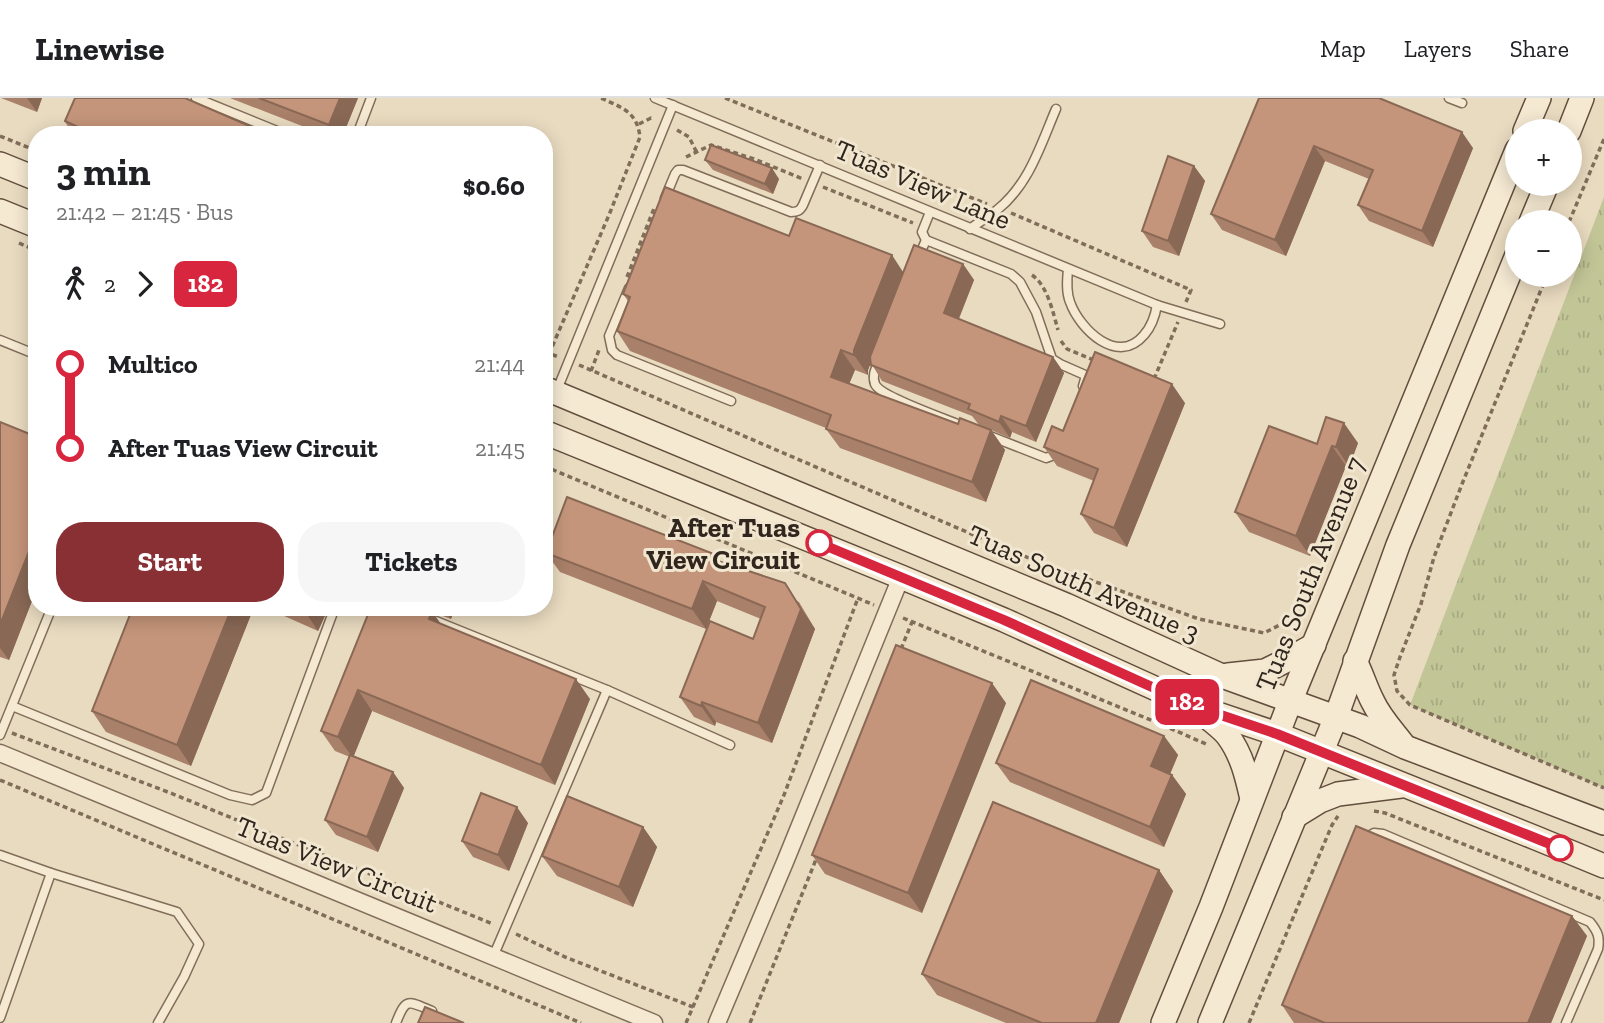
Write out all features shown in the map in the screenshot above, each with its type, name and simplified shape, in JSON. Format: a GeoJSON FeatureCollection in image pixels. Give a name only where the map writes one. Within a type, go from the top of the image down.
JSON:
{"type":"FeatureCollection","features":[{"type":"Feature","properties":{"kind":"street"},"geometry":{"type":"LineString","coordinates":[[1530,119],[1539,98]]}},
{"type":"Feature","properties":{"kind":"street"},"geometry":{"type":"LineString","coordinates":[[1574,119],[1582,98]]}},
{"type":"Feature","properties":{"kind":"street"},"geometry":{"type":"LineString","coordinates":[[0,164],[28,175]]}},
{"type":"Feature","properties":{"kind":"street","name":"Tuas South Avenue 7"},"geometry":{"type":"LineString","coordinates":[[1163,1023],[1277,734],[1505,179]]}},
{"type":"Feature","properties":{"kind":"street"},"geometry":{"type":"LineString","coordinates":[[0,211],[28,222]]}},
{"type":"Feature","properties":{"kind":"street"},"geometry":{"type":"LineString","coordinates":[[1210,1023],[1336,717],[1398,545],[1505,285]]}},
{"type":"Feature","properties":{"kind":"street","name":"Tuas South Avenue 3"},"geometry":{"type":"LineString","coordinates":[[553,392],[1066,605],[1222,676],[1360,726],[1405,747],[1604,823]]}},
{"type":"Feature","properties":{"kind":"street"},"geometry":{"type":"LineString","coordinates":[[553,436],[1004,620],[1194,706],[1277,734],[1604,866]]}},
{"type":"Feature","properties":{"kind":"street"},"geometry":{"type":"LineString","coordinates":[[717,1023],[901,577]]}},
{"type":"Feature","properties":{"kind":"street"},"geometry":{"type":"LineString","coordinates":[[1222,676],[1265,671],[1314,645]]}},
{"type":"Feature","properties":{"kind":"street"},"geometry":{"type":"LineString","coordinates":[[1355,661],[1382,719],[1405,747]]}},
{"type":"Feature","properties":{"kind":"street"},"geometry":{"type":"LineString","coordinates":[[1194,706],[1227,735],[1244,767],[1252,799]]}},
{"type":"Feature","properties":{"kind":"street","name":"Tuas View Circuit"},"geometry":{"type":"LineString","coordinates":[[0,752],[654,1023]]}},
{"type":"Feature","properties":{"kind":"street"},"geometry":{"type":"LineString","coordinates":[[1294,817],[1339,793],[1404,786]]}},
{"type":"Feature","properties":{"kind":"lane"},"geometry":{"type":"LineString","coordinates":[[196,98],[265,126]]}},
{"type":"Feature","properties":{"kind":"lane"},"geometry":{"type":"LineString","coordinates":[[360,126],[371,98]]}},
{"type":"Feature","properties":{"kind":"lane","name":"Tuas View Lane"},"geometry":{"type":"LineString","coordinates":[[655,98],[1157,305],[1220,324]]}},
{"type":"Feature","properties":{"kind":"lane"},"geometry":{"type":"LineString","coordinates":[[1449,98],[1462,103]]}},
{"type":"Feature","properties":{"kind":"lane"},"geometry":{"type":"LineString","coordinates":[[553,386],[569,361],[673,105]]}},
{"type":"Feature","properties":{"kind":"lane"},"geometry":{"type":"LineString","coordinates":[[970,229],[999,208],[1031,169],[1056,109]]}},
{"type":"Feature","properties":{"kind":"lane"},"geometry":{"type":"LineString","coordinates":[[658,209],[678,170],[688,171],[791,212],[800,210],[820,165]]}},
{"type":"Feature","properties":{"kind":"lane"},"geometry":{"type":"LineString","coordinates":[[930,212],[922,235],[926,240],[1003,270],[1020,282],[1035,312],[1052,359],[1085,375],[1080,392]]}},
{"type":"Feature","properties":{"kind":"lane"},"geometry":{"type":"LineString","coordinates":[[916,264],[926,240]]}},
{"type":"Feature","properties":{"kind":"lane"},"geometry":{"type":"LineString","coordinates":[[1068,269],[1069,301],[1078,318],[1096,338],[1111,346],[1131,347],[1140,340],[1150,329],[1157,305]]}},
{"type":"Feature","properties":{"kind":"lane"},"geometry":{"type":"LineString","coordinates":[[634,274],[609,336],[612,350],[617,355],[731,401]]}},
{"type":"Feature","properties":{"kind":"lane"},"geometry":{"type":"LineString","coordinates":[[0,340],[28,351]]}},
{"type":"Feature","properties":{"kind":"lane"},"geometry":{"type":"LineString","coordinates":[[883,348],[874,372],[876,387],[898,400],[969,428]]}},
{"type":"Feature","properties":{"kind":"lane"},"geometry":{"type":"LineString","coordinates":[[981,433],[1046,458],[1054,455],[1059,443]]}},
{"type":"Feature","properties":{"kind":"lane"},"geometry":{"type":"LineString","coordinates":[[1,732],[48,616]]}},
{"type":"Feature","properties":{"kind":"lane"},"geometry":{"type":"LineString","coordinates":[[12,706],[230,795],[252,800],[266,793],[332,616]]}},
{"type":"Feature","properties":{"kind":"lane"},"geometry":{"type":"LineString","coordinates":[[428,618],[607,690],[730,745]]}},
{"type":"Feature","properties":{"kind":"lane"},"geometry":{"type":"LineString","coordinates":[[492,957],[607,690]]}},
{"type":"Feature","properties":{"kind":"lane"},"geometry":{"type":"LineString","coordinates":[[1361,845],[1374,833],[1383,834],[1590,922],[1598,932],[1598,949],[1566,1023]]}},
{"type":"Feature","properties":{"kind":"lane"},"geometry":{"type":"LineString","coordinates":[[0,855],[177,912],[200,944],[158,1023]]}},
{"type":"Feature","properties":{"kind":"lane"},"geometry":{"type":"LineString","coordinates":[[0,1018],[51,873]]}},
{"type":"Feature","properties":{"kind":"lane"},"geometry":{"type":"LineString","coordinates":[[396,1023],[402,1008],[408,1003],[438,1013]]}},
{"type":"Feature","properties":{"kind":"path"},"geometry":{"type":"LineString","coordinates":[[553,340],[604,227],[640,137],[638,124],[626,109],[601,98]]}},
{"type":"Feature","properties":{"kind":"path"},"geometry":{"type":"LineString","coordinates":[[0,136],[28,147]]}},
{"type":"Feature","properties":{"kind":"path"},"geometry":{"type":"LineString","coordinates":[[1574,210],[1604,139]]}},
{"type":"Feature","properties":{"kind":"path"},"geometry":{"type":"LineString","coordinates":[[685,157],[711,145],[754,159],[924,227]]}},
{"type":"Feature","properties":{"kind":"path"},"geometry":{"type":"LineString","coordinates":[[622,288],[658,209]]}},
{"type":"Feature","properties":{"kind":"path"},"geometry":{"type":"LineString","coordinates":[[1030,274],[1038,279]]}},
{"type":"Feature","properties":{"kind":"path"},"geometry":{"type":"LineString","coordinates":[[1543,287],[1434,556],[1421,604],[1394,675],[1397,691],[1410,705],[1604,788]]}},
{"type":"Feature","properties":{"kind":"path"},"geometry":{"type":"LineString","coordinates":[[591,370],[600,347]]}},
{"type":"Feature","properties":{"kind":"path"},"geometry":{"type":"LineString","coordinates":[[553,355],[1018,554],[1199,619],[1264,633],[1312,607]]}},
{"type":"Feature","properties":{"kind":"path"},"geometry":{"type":"LineString","coordinates":[[686,1023],[784,795],[858,598]]}},
{"type":"Feature","properties":{"kind":"path"},"geometry":{"type":"LineString","coordinates":[[896,660],[912,622]]}},
{"type":"Feature","properties":{"kind":"path"},"geometry":{"type":"LineString","coordinates":[[1,732],[173,794],[692,1007]]}},
{"type":"Feature","properties":{"kind":"path"},"geometry":{"type":"LineString","coordinates":[[0,780],[582,1023]]}},
{"type":"Feature","properties":{"kind":"path"},"geometry":{"type":"LineString","coordinates":[[1366,809],[1385,813],[1604,900]]}},
{"type":"Feature","properties":{"kind":"path"},"geometry":{"type":"LineString","coordinates":[[1249,1023],[1322,848],[1340,813]]}},
{"type":"Feature","properties":{"kind":"path"},"geometry":{"type":"LineString","coordinates":[[750,1023],[819,851]]}},
{"type":"Feature","properties":{"kind":"green space"},"geometry":{"type":"Polygon","coordinates":[[[1604,197],[1604,788],[1410,705],[1570,287],[1582,287],[1582,255],[1604,197]]]}},
{"type":"Feature","properties":{"kind":"building"},"geometry":{"type":"Polygon","coordinates":[[[75,98],[185,98],[249,126],[76,126],[65,121],[75,98]]]}},
{"type":"Feature","properties":{"kind":"building"},"geometry":{"type":"Polygon","coordinates":[[[259,98],[340,98],[329,125],[259,98]]]}},
{"type":"Feature","properties":{"kind":"building"},"geometry":{"type":"Polygon","coordinates":[[[1259,98],[1379,98],[1462,132],[1422,231],[1358,205],[1373,170],[1314,146],[1275,240],[1211,214],[1259,98]]]}},
{"type":"Feature","properties":{"kind":"building"},"geometry":{"type":"Polygon","coordinates":[[[711,145],[772,168],[765,184],[705,160],[711,145]]]}},
{"type":"Feature","properties":{"kind":"building"},"geometry":{"type":"Polygon","coordinates":[[[1168,156],[1194,166],[1168,241],[1142,231],[1168,156]]]}},
{"type":"Feature","properties":{"kind":"building"},"geometry":{"type":"Polygon","coordinates":[[[665,187],[789,236],[796,218],[892,255],[854,355],[841,350],[831,377],[958,424],[960,418],[991,430],[972,482],[826,429],[831,415],[617,331],[630,297],[623,294],[665,187]]]}},
{"type":"Feature","properties":{"kind":"building"},"geometry":{"type":"Polygon","coordinates":[[[914,245],[963,264],[944,313],[1053,357],[1026,426],[1001,416],[999,422],[968,409],[970,404],[871,365],[870,357],[914,245]]]}},
{"type":"Feature","properties":{"kind":"building"},"geometry":{"type":"Polygon","coordinates":[[[1095,352],[1172,384],[1114,528],[1081,514],[1098,469],[1044,447],[1052,426],[1063,431],[1095,352]]]}},
{"type":"Feature","properties":{"kind":"building"},"geometry":{"type":"Polygon","coordinates":[[[1326,417],[1344,423],[1296,536],[1235,512],[1269,426],[1317,444],[1326,417]]]}},
{"type":"Feature","properties":{"kind":"building"},"geometry":{"type":"Polygon","coordinates":[[[0,422],[28,433],[28,554],[0,625],[0,422]]]}},
{"type":"Feature","properties":{"kind":"building"},"geometry":{"type":"Polygon","coordinates":[[[567,497],[714,554],[712,559],[785,583],[801,609],[758,723],[702,702],[701,706],[680,697],[710,621],[753,639],[765,607],[703,581],[692,609],[553,556],[553,534],[567,497]]]}},
{"type":"Feature","properties":{"kind":"building"},"geometry":{"type":"Polygon","coordinates":[[[129,616],[228,616],[177,745],[92,711],[129,616]]]}},
{"type":"Feature","properties":{"kind":"building"},"geometry":{"type":"Polygon","coordinates":[[[367,616],[430,616],[429,619],[576,679],[541,765],[358,690],[338,737],[321,731],[367,616]]]}},
{"type":"Feature","properties":{"kind":"building"},"geometry":{"type":"Polygon","coordinates":[[[896,645],[992,683],[908,893],[812,855],[896,645]]]}},
{"type":"Feature","properties":{"kind":"building"},"geometry":{"type":"Polygon","coordinates":[[[1031,680],[1164,736],[1151,766],[1172,775],[1150,827],[996,763],[1031,680]]]}},
{"type":"Feature","properties":{"kind":"building"},"geometry":{"type":"Polygon","coordinates":[[[350,755],[393,772],[367,837],[325,820],[350,755]]]}},
{"type":"Feature","properties":{"kind":"building"},"geometry":{"type":"Polygon","coordinates":[[[481,793],[517,807],[498,855],[462,841],[481,793]]]}},
{"type":"Feature","properties":{"kind":"building"},"geometry":{"type":"Polygon","coordinates":[[[567,796],[643,827],[619,887],[542,856],[567,796]]]}},
{"type":"Feature","properties":{"kind":"building"},"geometry":{"type":"Polygon","coordinates":[[[993,802],[1159,870],[1096,1023],[1042,1023],[922,974],[993,802]]]}},
{"type":"Feature","properties":{"kind":"building"},"geometry":{"type":"Polygon","coordinates":[[[1356,826],[1572,916],[1528,1023],[1325,1023],[1282,1005],[1356,826]]]}},
{"type":"Feature","properties":{"kind":"building"},"geometry":{"type":"Polygon","coordinates":[[[425,1007],[464,1023],[418,1023],[425,1007]]]}},
{"type":"Feature","properties":{"kind":"bus line","name":"182"},"geometry":{"type":"LineString","coordinates":[[819,543],[1004,620],[1194,706],[1277,734],[1560,848]]}},
{"type":"Feature","properties":{"kind":"place","name":"After Tuas View Circuit"},"geometry":{"type":"Point","coordinates":[819,543]}}]}
